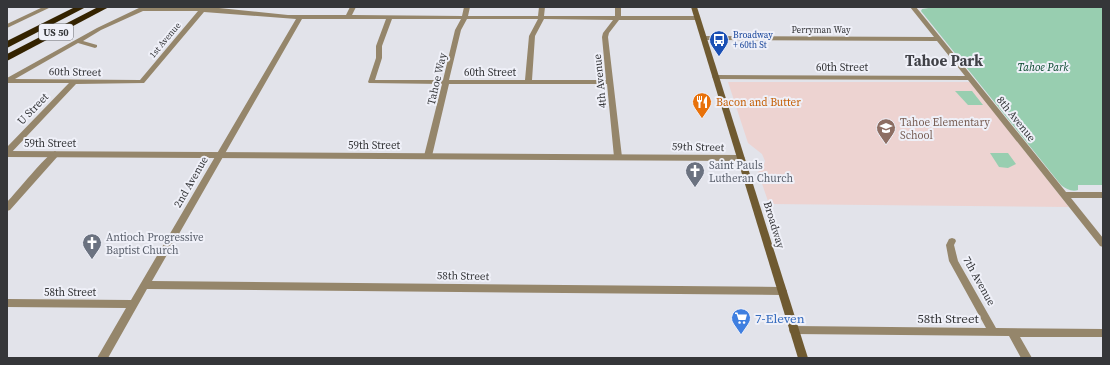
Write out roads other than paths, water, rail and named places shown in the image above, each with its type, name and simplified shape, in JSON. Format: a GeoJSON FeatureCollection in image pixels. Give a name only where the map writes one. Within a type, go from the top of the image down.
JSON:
{"type":"FeatureCollection","features":[{"type":"Feature","properties":{"kind":"highway","name":"US 50"},"geometry":{"type":"LineString","coordinates":[[7,45],[82,7]]}},
{"type":"Feature","properties":{"kind":"highway","name":"US 50"},"geometry":{"type":"LineString","coordinates":[[7,58],[106,7]]}},
{"type":"Feature","properties":{"kind":"main road","name":"Broadway"},"geometry":{"type":"LineString","coordinates":[[694,7],[803,358]]}},
{"type":"Feature","properties":{"kind":"street"},"geometry":{"type":"LineString","coordinates":[[7,26],[48,7]]}},
{"type":"Feature","properties":{"kind":"street"},"geometry":{"type":"LineString","coordinates":[[252,14],[257,7]]}},
{"type":"Feature","properties":{"kind":"street"},"geometry":{"type":"LineString","coordinates":[[348,17],[353,7]]}},
{"type":"Feature","properties":{"kind":"street","name":"Tahoe Way"},"geometry":{"type":"LineString","coordinates":[[428,156],[458,30],[464,17],[466,7]]}},
{"type":"Feature","properties":{"kind":"street"},"geometry":{"type":"LineString","coordinates":[[528,82],[532,36],[542,18],[542,7]]}},
{"type":"Feature","properties":{"kind":"street","name":"4th Avenue"},"geometry":{"type":"LineString","coordinates":[[618,7],[619,14],[606,33],[605,37],[618,157]]}},
{"type":"Feature","properties":{"kind":"street","name":"8th Avenue"},"geometry":{"type":"LineString","coordinates":[[913,7],[1103,244]]}},
{"type":"Feature","properties":{"kind":"street"},"geometry":{"type":"LineString","coordinates":[[7,81],[113,22],[145,8],[202,10],[300,17],[616,19],[698,18]]}},
{"type":"Feature","properties":{"kind":"street","name":"1st Avenue"},"geometry":{"type":"LineString","coordinates":[[142,82],[202,10]]}},
{"type":"Feature","properties":{"kind":"street","name":"2nd Avenue"},"geometry":{"type":"LineString","coordinates":[[102,358],[300,17]]}},
{"type":"Feature","properties":{"kind":"street","name":"60th Street"},"geometry":{"type":"LineString","coordinates":[[390,17],[379,46],[379,58],[370,82],[610,82]]}},
{"type":"Feature","properties":{"kind":"street","name":"Perryman Way"},"geometry":{"type":"LineString","coordinates":[[704,38],[938,39]]}},
{"type":"Feature","properties":{"kind":"street"},"geometry":{"type":"LineString","coordinates":[[78,41],[95,46]]}},
{"type":"Feature","properties":{"kind":"street","name":"60th Street"},"geometry":{"type":"LineString","coordinates":[[716,77],[969,78]]}},
{"type":"Feature","properties":{"kind":"street","name":"60th Street"},"geometry":{"type":"LineString","coordinates":[[7,81],[142,82]]}},
{"type":"Feature","properties":{"kind":"street","name":"U Street"},"geometry":{"type":"LineString","coordinates":[[7,153],[74,82]]}},
{"type":"Feature","properties":{"kind":"street","name":"59th Street"},"geometry":{"type":"LineString","coordinates":[[7,153],[741,158]]}},
{"type":"Feature","properties":{"kind":"street"},"geometry":{"type":"LineString","coordinates":[[7,208],[55,154]]}},
{"type":"Feature","properties":{"kind":"street"},"geometry":{"type":"LineString","coordinates":[[1063,195],[1103,195]]}},
{"type":"Feature","properties":{"kind":"street","name":"7th Avenue"},"geometry":{"type":"LineString","coordinates":[[952,241],[950,245],[954,261],[993,331]]}},
{"type":"Feature","properties":{"kind":"street","name":"58th Street"},"geometry":{"type":"LineString","coordinates":[[144,285],[782,291]]}},
{"type":"Feature","properties":{"kind":"street","name":"58th Street"},"geometry":{"type":"LineString","coordinates":[[7,303],[133,304]]}},
{"type":"Feature","properties":{"kind":"street","name":"58th Street"},"geometry":{"type":"LineString","coordinates":[[794,330],[1103,333]]}},
{"type":"Feature","properties":{"kind":"street"},"geometry":{"type":"LineString","coordinates":[[1012,332],[1027,358]]}},
{"type":"Feature","properties":{"kind":"place","name":"Broadway + 60th St"},"geometry":{"type":"Point","coordinates":[719,57]}},
{"type":"Feature","properties":{"kind":"place","name":"Bacon and Butter"},"geometry":{"type":"Point","coordinates":[702,119]}},
{"type":"Feature","properties":{"kind":"place","name":"Tahoe Elementary School"},"geometry":{"type":"Point","coordinates":[886,145]}},
{"type":"Feature","properties":{"kind":"place","name":"Saint Pauls Lutheran Church"},"geometry":{"type":"Point","coordinates":[695,188]}},
{"type":"Feature","properties":{"kind":"place","name":"Antioch Progressive Baptist Church"},"geometry":{"type":"Point","coordinates":[92,260]}},
{"type":"Feature","properties":{"kind":"place","name":"7-Eleven"},"geometry":{"type":"Point","coordinates":[741,335]}},
{"type":"Feature","properties":{"kind":"district","name":"Tahoe Park"},"geometry":{"type":"Point","coordinates":[944,60]}}]}
